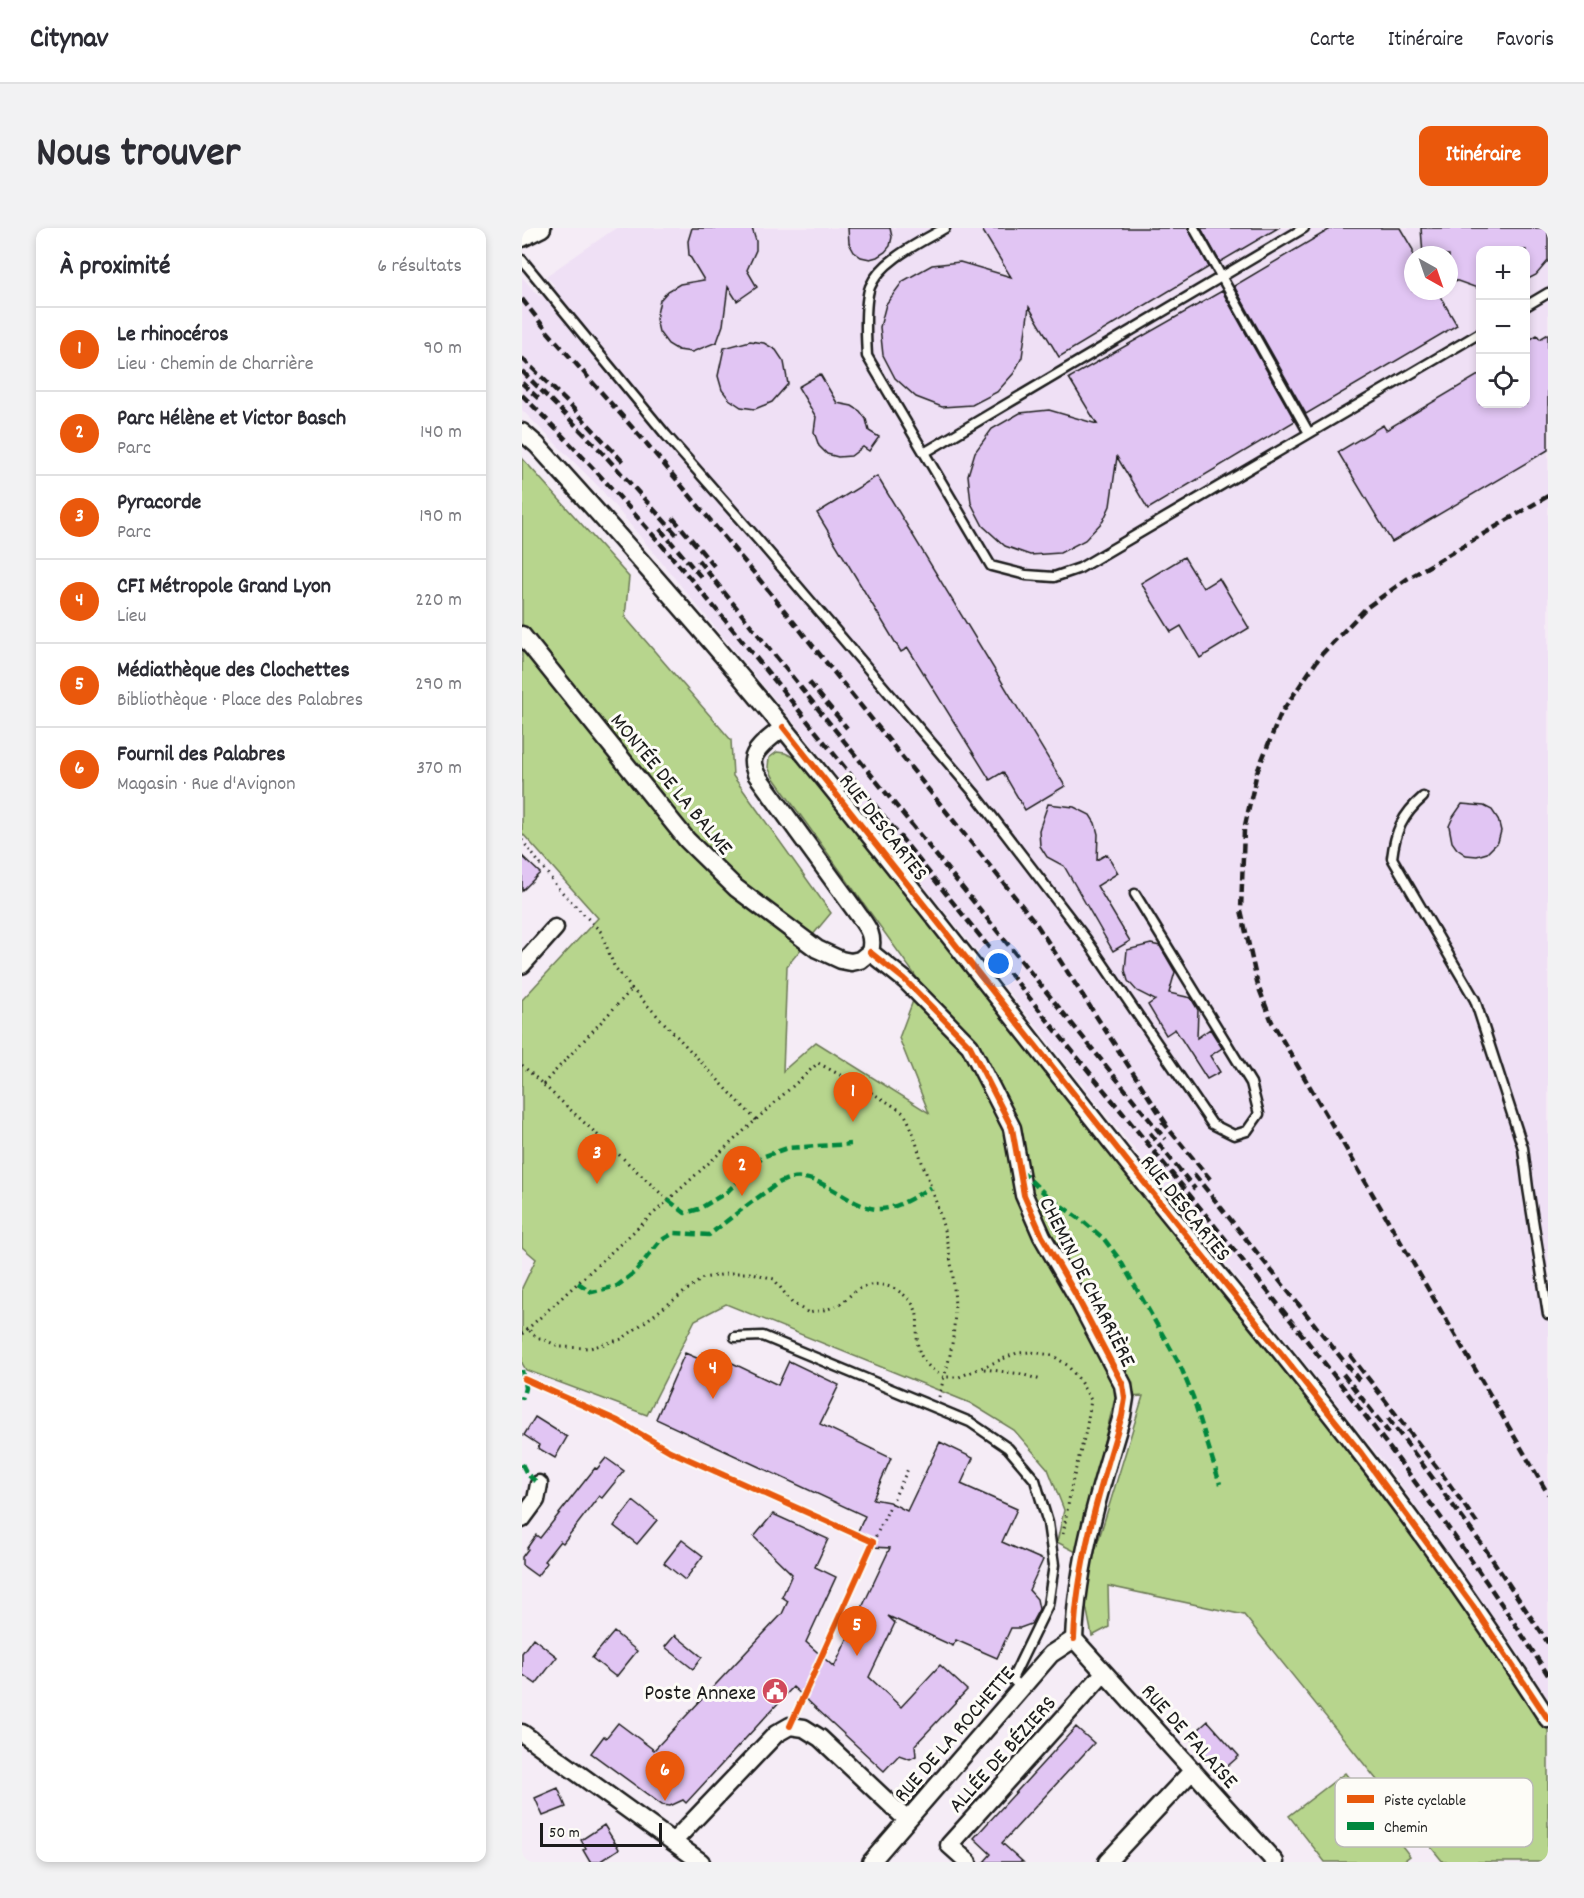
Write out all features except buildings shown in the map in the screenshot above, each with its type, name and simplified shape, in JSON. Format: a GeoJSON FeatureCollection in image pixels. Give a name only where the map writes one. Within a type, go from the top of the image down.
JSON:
{"type":"FeatureCollection","features":[{"type":"Feature","properties":{"kind":"street"},"geometry":{"type":"LineString","coordinates":[[522,238],[542,228]]}},
{"type":"Feature","properties":{"kind":"street","name":"RUE DESCARTES"},"geometry":{"type":"LineString","coordinates":[[522,432],[537,445],[625,542],[783,727],[1361,1453],[1473,1606],[1548,1719]]}},
{"type":"Feature","properties":{"kind":"street","name":"MONTÉE DE LA BALME"},"geometry":{"type":"LineString","coordinates":[[522,635],[687,840],[736,888],[817,949],[851,962],[860,960],[870,952]]}},
{"type":"Feature","properties":{"kind":"street"},"geometry":{"type":"LineString","coordinates":[[783,727],[757,751],[753,764],[756,774],[860,917],[873,942],[870,952]]}},
{"type":"Feature","properties":{"kind":"street"},"geometry":{"type":"LineString","coordinates":[[522,965],[555,928]]}},
{"type":"Feature","properties":{"kind":"street","name":"CHEMIN DE CHARRIÈRE"},"geometry":{"type":"LineString","coordinates":[[870,952],[905,980],[970,1046],[1012,1128],[1024,1195],[1042,1236],[1123,1385],[1125,1398],[1122,1416],[1089,1527],[1075,1617],[1074,1639]]}},
{"type":"Feature","properties":{"kind":"street"},"geometry":{"type":"LineString","coordinates":[[522,1519],[536,1500],[539,1484]]}},
{"type":"Feature","properties":{"kind":"street","name":"RUE DE FALAISE"},"geometry":{"type":"LineString","coordinates":[[1074,1639],[1275,1862]]}},
{"type":"Feature","properties":{"kind":"street","name":"RUE DE LA ROCHETTE"},"geometry":{"type":"LineString","coordinates":[[871,1862],[1051,1654],[1074,1639]]}},
{"type":"Feature","properties":{"kind":"street","name":"ALLÉE DE BÉZIERS"},"geometry":{"type":"LineString","coordinates":[[968,1862],[949,1845],[1104,1673]]}},
{"type":"Feature","properties":{"kind":"street"},"geometry":{"type":"LineString","coordinates":[[673,1842],[777,1734],[790,1726],[804,1728],[820,1738],[907,1820]]}},
{"type":"Feature","properties":{"kind":"street"},"geometry":{"type":"LineString","coordinates":[[522,1733],[701,1862]]}},
{"type":"Feature","properties":{"kind":"street"},"geometry":{"type":"LineString","coordinates":[[1107,1862],[1193,1770]]}},
{"type":"Feature","properties":{"kind":"lane"},"geometry":{"type":"LineString","coordinates":[[945,228],[887,263],[870,287],[866,321],[867,356],[991,566],[1026,575],[1054,577],[1080,568],[1476,335]]}},
{"type":"Feature","properties":{"kind":"lane"},"geometry":{"type":"LineString","coordinates":[[1194,228],[1310,434]]}},
{"type":"Feature","properties":{"kind":"lane"},"geometry":{"type":"LineString","coordinates":[[924,453],[1304,228]]}},
{"type":"Feature","properties":{"kind":"lane"},"geometry":{"type":"LineString","coordinates":[[522,260],[666,435],[975,794],[1086,939],[1212,1124],[1234,1135],[1247,1131],[1259,1114],[1251,1083],[1135,894]]}},
{"type":"Feature","properties":{"kind":"lane"},"geometry":{"type":"LineString","coordinates":[[1530,304],[1548,293]]}},
{"type":"Feature","properties":{"kind":"lane"},"geometry":{"type":"LineString","coordinates":[[1423,797],[1411,807],[1395,835],[1392,858],[1475,1000],[1523,1148],[1548,1314]]}},
{"type":"Feature","properties":{"kind":"lane"},"geometry":{"type":"LineString","coordinates":[[735,1337],[763,1336],[970,1422],[1008,1448],[1035,1480],[1048,1523],[1054,1565],[1048,1605],[1012,1679],[1021,1688]]}},
{"type":"Feature","properties":{"kind":"path"},"geometry":{"type":"LineString","coordinates":[[522,840],[559,889],[601,932],[614,966],[632,989],[756,1120]]}},
{"type":"Feature","properties":{"kind":"path"},"geometry":{"type":"LineString","coordinates":[[543,1084],[632,989]]}},
{"type":"Feature","properties":{"kind":"path"},"geometry":{"type":"LineString","coordinates":[[522,1334],[819,1063],[904,1113],[939,1208],[953,1265],[955,1302],[952,1344],[936,1407]]}},
{"type":"Feature","properties":{"kind":"path"},"geometry":{"type":"LineString","coordinates":[[522,1065],[668,1200]]}},
{"type":"Feature","properties":{"kind":"path"},"geometry":{"type":"LineString","coordinates":[[528,1329],[535,1336],[561,1347],[590,1348],[622,1339],[703,1278],[732,1273],[753,1273],[774,1279],[792,1303],[809,1313],[838,1305],[856,1289],[874,1284],[894,1288],[911,1300],[918,1319],[917,1342],[923,1359],[944,1377],[959,1377],[1017,1353],[1031,1352],[1052,1355],[1067,1365],[1078,1378],[1091,1400],[1062,1535]]}},
{"type":"Feature","properties":{"kind":"path"},"geometry":{"type":"LineString","coordinates":[[982,1368],[1021,1374],[1041,1380]]}},
{"type":"Feature","properties":{"kind":"path"},"geometry":{"type":"LineString","coordinates":[[873,1542],[908,1469]]}},
{"type":"Feature","properties":{"kind":"shaded area"},"geometry":{"type":"Polygon","coordinates":[[[616,228],[1548,228],[1548,1699],[1391,1471],[810,742],[599,487],[522,410],[522,277],[539,296],[555,286],[546,276],[616,228]]]}},
{"type":"Feature","properties":{"kind":"green space"},"geometry":{"type":"Polygon","coordinates":[[[522,458],[629,577],[625,617],[731,740],[733,776],[831,913],[787,966],[783,1071],[816,1042],[929,1113],[899,1038],[920,982],[773,777],[768,767],[769,758],[777,752],[798,759],[1328,1419],[1516,1680],[1548,1730],[1548,1862],[1443,1862],[1431,1847],[1533,1847],[1533,1778],[1375,1778],[1244,1615],[1108,1586],[1109,1627],[1092,1636],[1084,1596],[1092,1561],[1143,1396],[1115,1398],[1076,1552],[1057,1542],[1064,1510],[1048,1469],[1014,1430],[970,1403],[726,1304],[695,1320],[647,1415],[526,1370],[522,1363],[522,1288],[536,1259],[522,1247],[522,1000],[598,918],[522,833],[522,458]]]}},
{"type":"Feature","properties":{"kind":"green space"},"geometry":{"type":"Polygon","coordinates":[[[1345,1773],[1349,1778],[1338,1778],[1345,1773]]]}},
{"type":"Feature","properties":{"kind":"green space"},"geometry":{"type":"Polygon","coordinates":[[[1335,1781],[1335,1847],[1403,1847],[1410,1856],[1402,1862],[1325,1862],[1289,1816],[1335,1781]]]}},
{"type":"Feature","properties":{"kind":"railway"},"geometry":{"type":"LineString","coordinates":[[522,299],[759,579],[1035,922],[1167,1125]]}},
{"type":"Feature","properties":{"kind":"railway"},"geometry":{"type":"LineString","coordinates":[[522,358],[625,464]]}},
{"type":"Feature","properties":{"kind":"railway"},"geometry":{"type":"LineString","coordinates":[[522,371],[598,448],[677,535]]}},
{"type":"Feature","properties":{"kind":"railway"},"geometry":{"type":"LineString","coordinates":[[522,383],[540,400]]}},
{"type":"Feature","properties":{"kind":"railway"},"geometry":{"type":"LineString","coordinates":[[522,395],[627,505],[725,620],[1233,1248],[1428,1500],[1548,1675]]}},
{"type":"Feature","properties":{"kind":"railway"},"geometry":{"type":"LineString","coordinates":[[1548,496],[1407,579],[1366,608],[1321,655],[1281,713],[1257,772],[1244,830],[1241,910],[1258,986],[1272,1022],[1548,1494]]}},
{"type":"Feature","properties":{"kind":"railway"},"geometry":{"type":"LineString","coordinates":[[673,518],[714,566]]}},
{"type":"Feature","properties":{"kind":"railway"},"geometry":{"type":"LineString","coordinates":[[660,529],[701,577]]}},
{"type":"Feature","properties":{"kind":"railway"},"geometry":{"type":"LineString","coordinates":[[698,560],[1165,1139]]}},
{"type":"Feature","properties":{"kind":"railway"},"geometry":{"type":"LineString","coordinates":[[809,682],[847,728]]}},
{"type":"Feature","properties":{"kind":"railway"},"geometry":{"type":"LineString","coordinates":[[1162,1121],[1210,1179]]}},
{"type":"Feature","properties":{"kind":"railway"},"geometry":{"type":"LineString","coordinates":[[1150,1133],[1195,1189]]}},
{"type":"Feature","properties":{"kind":"railway"},"geometry":{"type":"LineString","coordinates":[[1194,1174],[1359,1380]]}},
{"type":"Feature","properties":{"kind":"railway"},"geometry":{"type":"LineString","coordinates":[[1350,1355],[1477,1523]]}},
{"type":"Feature","properties":{"kind":"railway"},"geometry":{"type":"LineString","coordinates":[[1343,1374],[1389,1433]]}},
{"type":"Feature","properties":{"kind":"railway"},"geometry":{"type":"LineString","coordinates":[[1388,1418],[1486,1550],[1548,1643]]}},
{"type":"Feature","properties":{"kind":"marked path"},"geometry":{"type":"LineString","coordinates":[[668,1200],[685,1213],[699,1209],[727,1192],[762,1157],[787,1148],[851,1144]]}},
{"type":"Feature","properties":{"kind":"marked path"},"geometry":{"type":"LineString","coordinates":[[1021,1171],[1046,1195],[1104,1239],[1120,1260],[1180,1365],[1193,1397],[1220,1484]]}},
{"type":"Feature","properties":{"kind":"marked path"},"geometry":{"type":"LineString","coordinates":[[578,1283],[592,1292],[617,1286],[635,1272],[660,1241],[674,1233],[709,1235],[783,1181],[796,1178],[809,1179],[857,1203],[869,1208],[881,1209],[901,1204],[931,1187]]}},
{"type":"Feature","properties":{"kind":"marked path"},"geometry":{"type":"LineString","coordinates":[[522,1370],[525,1388],[522,1399]]}},
{"type":"Feature","properties":{"kind":"marked path"},"geometry":{"type":"LineString","coordinates":[[522,1464],[527,1474],[539,1484]]}},
{"type":"Feature","properties":{"kind":"cycle path"},"geometry":{"type":"LineString","coordinates":[[783,727],[1361,1453],[1473,1606],[1548,1719]]}},
{"type":"Feature","properties":{"kind":"cycle path"},"geometry":{"type":"LineString","coordinates":[[870,952],[905,980],[970,1046],[1012,1128],[1024,1195],[1042,1236],[1123,1385],[1125,1398],[1122,1416],[1098,1498],[1085,1554],[1074,1639]]}},
{"type":"Feature","properties":{"kind":"cycle path"},"geometry":{"type":"LineString","coordinates":[[524,1379],[618,1421],[670,1451],[873,1542],[790,1726]]}},
{"type":"Feature","properties":{"kind":"place","name":"Le rhinocéros"},"geometry":{"type":"Point","coordinates":[853,1122]}},
{"type":"Feature","properties":{"kind":"place","name":"Pyracorde"},"geometry":{"type":"Point","coordinates":[597,1184]}},
{"type":"Feature","properties":{"kind":"place","name":"Parc Hélène et Victor Basch"},"geometry":{"type":"Point","coordinates":[742,1196]}},
{"type":"Feature","properties":{"kind":"place","name":"CFI Métropole Grand Lyon"},"geometry":{"type":"Point","coordinates":[713,1399]}},
{"type":"Feature","properties":{"kind":"place","name":"Médiathèque des Clochettes"},"geometry":{"type":"Point","coordinates":[857,1656]}},
{"type":"Feature","properties":{"kind":"place","name":"Poste Annexe"},"geometry":{"type":"Point","coordinates":[775,1691]}},
{"type":"Feature","properties":{"kind":"place","name":"Fournil des Palabres"},"geometry":{"type":"Point","coordinates":[665,1801]}}]}
